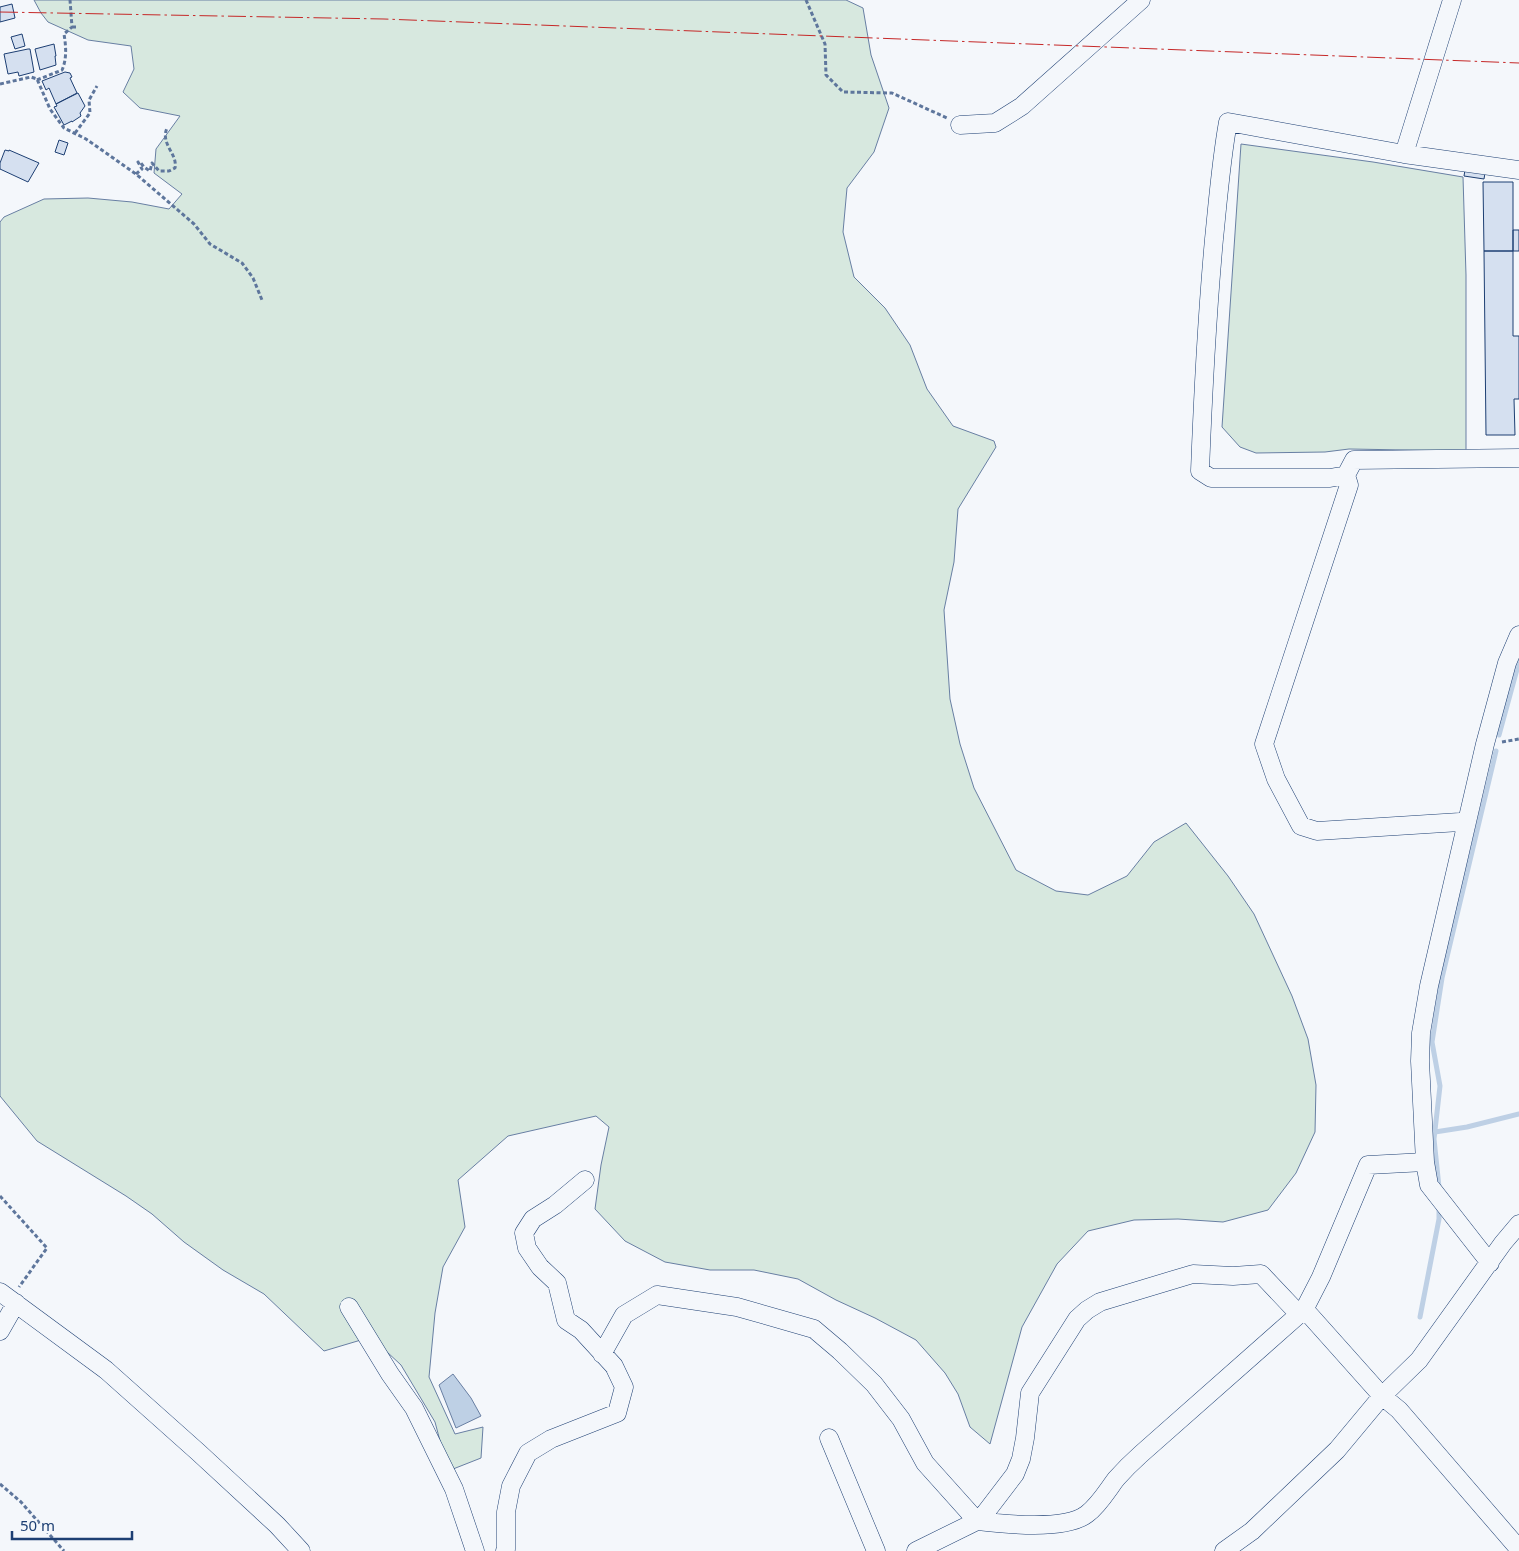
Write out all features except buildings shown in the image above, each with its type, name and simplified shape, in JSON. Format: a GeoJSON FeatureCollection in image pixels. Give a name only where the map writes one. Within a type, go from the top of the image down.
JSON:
{"type":"FeatureCollection","features":[{"type":"Feature","properties":{"kind":"street"},"geometry":{"type":"LineString","coordinates":[[960,126],[995,123],[1022,106],[1140,0]]}},
{"type":"Feature","properties":{"kind":"street"},"geometry":{"type":"LineString","coordinates":[[1404,154],[1452,0]]}},
{"type":"Feature","properties":{"kind":"street"},"geometry":{"type":"LineString","coordinates":[[1346,475],[1330,478],[1211,478],[1200,471],[1203,381],[1210,288],[1228,122],[1404,154],[1519,170]]}},
{"type":"Feature","properties":{"kind":"street"},"geometry":{"type":"LineString","coordinates":[[1466,824],[1460,822],[1316,831],[1301,826],[1276,779],[1264,744],[1349,485],[1346,475],[1354,460],[1519,458]]}},
{"type":"Feature","properties":{"kind":"street"},"geometry":{"type":"LineString","coordinates":[[1490,1263],[1429,1185],[1425,1162],[1420,1061],[1429,986],[1466,824],[1507,663],[1519,635]]}},
{"type":"Feature","properties":{"kind":"street"},"geometry":{"type":"LineString","coordinates":[[602,1354],[624,1315],[657,1295],[737,1307],[814,1329],[874,1384],[901,1419],[925,1463],[977,1521],[1045,1525],[1075,1521],[1085,1516],[1092,1509],[1117,1478],[1140,1454],[1304,1310],[1321,1277],[1368,1165],[1425,1162]]}},
{"type":"Feature","properties":{"kind":"street"},"geometry":{"type":"LineString","coordinates":[[505,1551],[506,1512],[511,1486],[528,1453],[551,1439],[617,1413],[624,1387],[614,1366],[581,1330],[566,1320],[557,1283],[540,1267],[527,1248],[524,1233],[533,1219],[555,1205],[585,1180]]}},
{"type":"Feature","properties":{"kind":"street"},"geometry":{"type":"LineString","coordinates":[[1224,1551],[1252,1531],[1336,1450],[1382,1396],[1419,1360],[1519,1224]]}},
{"type":"Feature","properties":{"kind":"street"},"geometry":{"type":"LineString","coordinates":[[916,1551],[977,1521],[1015,1474],[1021,1459],[1025,1438],[1030,1393],[1077,1319],[1100,1302],[1193,1274],[1233,1276],[1261,1274],[1295,1310],[1307,1312],[1382,1396],[1398,1410],[1519,1550]]}},
{"type":"Feature","properties":{"kind":"street"},"geometry":{"type":"LineString","coordinates":[[0,1331],[9,1299],[106,1370],[277,1525],[301,1551]]}},
{"type":"Feature","properties":{"kind":"street"},"geometry":{"type":"LineString","coordinates":[[349,1307],[390,1374],[414,1408],[454,1489],[475,1551]]}},
{"type":"Feature","properties":{"kind":"street"},"geometry":{"type":"LineString","coordinates":[[829,1438],[876,1551]]}},
{"type":"Feature","properties":{"kind":"path"},"geometry":{"type":"LineString","coordinates":[[70,0],[72,27]]}},
{"type":"Feature","properties":{"kind":"path"},"geometry":{"type":"LineString","coordinates":[[806,0],[825,44],[826,75],[843,92],[892,93],[941,115],[960,126]]}},
{"type":"Feature","properties":{"kind":"path"},"geometry":{"type":"LineString","coordinates":[[37,80],[63,68],[66,47],[64,34],[72,27],[78,26]]}},
{"type":"Feature","properties":{"kind":"path"},"geometry":{"type":"LineString","coordinates":[[0,84],[31,77],[37,80],[45,100],[64,128],[86,139],[136,174],[194,224],[210,244],[242,263],[253,278],[262,300]]}},
{"type":"Feature","properties":{"kind":"path"},"geometry":{"type":"LineString","coordinates":[[75,133],[90,113],[89,100],[97,86]]}},
{"type":"Feature","properties":{"kind":"path"},"geometry":{"type":"LineString","coordinates":[[136,174],[142,169],[138,162],[150,171],[152,163],[159,171],[169,171],[175,168],[175,161],[165,138],[167,128]]}},
{"type":"Feature","properties":{"kind":"path"},"geometry":{"type":"LineString","coordinates":[[0,1196],[47,1248],[9,1299]]}},
{"type":"Feature","properties":{"kind":"path"},"geometry":{"type":"LineString","coordinates":[[0,1484],[21,1502],[64,1551]]}},
{"type":"Feature","properties":{"kind":"shaded area"},"geometry":{"type":"Polygon","coordinates":[[[34,0],[846,0],[863,8],[871,55],[889,108],[874,152],[847,188],[843,232],[854,277],[885,308],[910,345],[927,389],[953,426],[994,441],[996,447],[958,509],[954,562],[944,610],[950,699],[960,744],[974,788],[1016,870],[1056,891],[1088,895],[1127,876],[1154,842],[1186,823],[1228,876],[1254,914],[1292,996],[1308,1039],[1316,1085],[1315,1132],[1296,1173],[1268,1210],[1223,1222],[1178,1219],[1134,1220],[1088,1231],[1057,1264],[1022,1327],[990,1444],[970,1427],[958,1394],[945,1373],[916,1340],[798,1279],[754,1270],[710,1270],[665,1262],[625,1241],[595,1209],[609,1127],[596,1116],[508,1136],[458,1180],[465,1227],[443,1267],[435,1313],[429,1377],[455,1434],[483,1427],[481,1458],[448,1471],[435,1422],[401,1365],[371,1337],[324,1351],[264,1294],[223,1270],[126,1196],[37,1141],[0,1096],[0,222],[4,217],[44,199],[88,198],[132,202],[169,209],[182,194],[154,173],[156,149],[180,116],[140,108],[123,92],[134,69],[131,46],[88,40],[48,22],[34,0]]]}},
{"type":"Feature","properties":{"kind":"shaded area"},"geometry":{"type":"Polygon","coordinates":[[[1241,144],[1373,162],[1463,177],[1466,275],[1466,451],[1349,449],[1325,452],[1256,453],[1240,447],[1222,427],[1241,144]]]}},
{"type":"Feature","properties":{"kind":"water"},"geometry":{"type":"Polygon","coordinates":[[[453,1374],[471,1398],[481,1416],[456,1428],[439,1385],[453,1374]]]}},
{"type":"Feature","properties":{"kind":"waterway"},"geometry":{"type":"LineString","coordinates":[[1499,735],[1519,662]]}},
{"type":"Feature","properties":{"kind":"waterway"},"geometry":{"type":"LineString","coordinates":[[1439,1187],[1434,1139],[1440,1086],[1432,1042],[1442,978],[1496,751]]}},
{"type":"Feature","properties":{"kind":"waterway"},"geometry":{"type":"LineString","coordinates":[[1435,1132],[1467,1127],[1519,1114]]}},
{"type":"Feature","properties":{"kind":"waterway"},"geometry":{"type":"LineString","coordinates":[[1420,1317],[1439,1219],[1439,1209]]}},
{"type":"Feature","properties":{"kind":"power"},"geometry":{"type":"LineString","coordinates":[[0,12],[384,19],[1519,63]]}}]}
